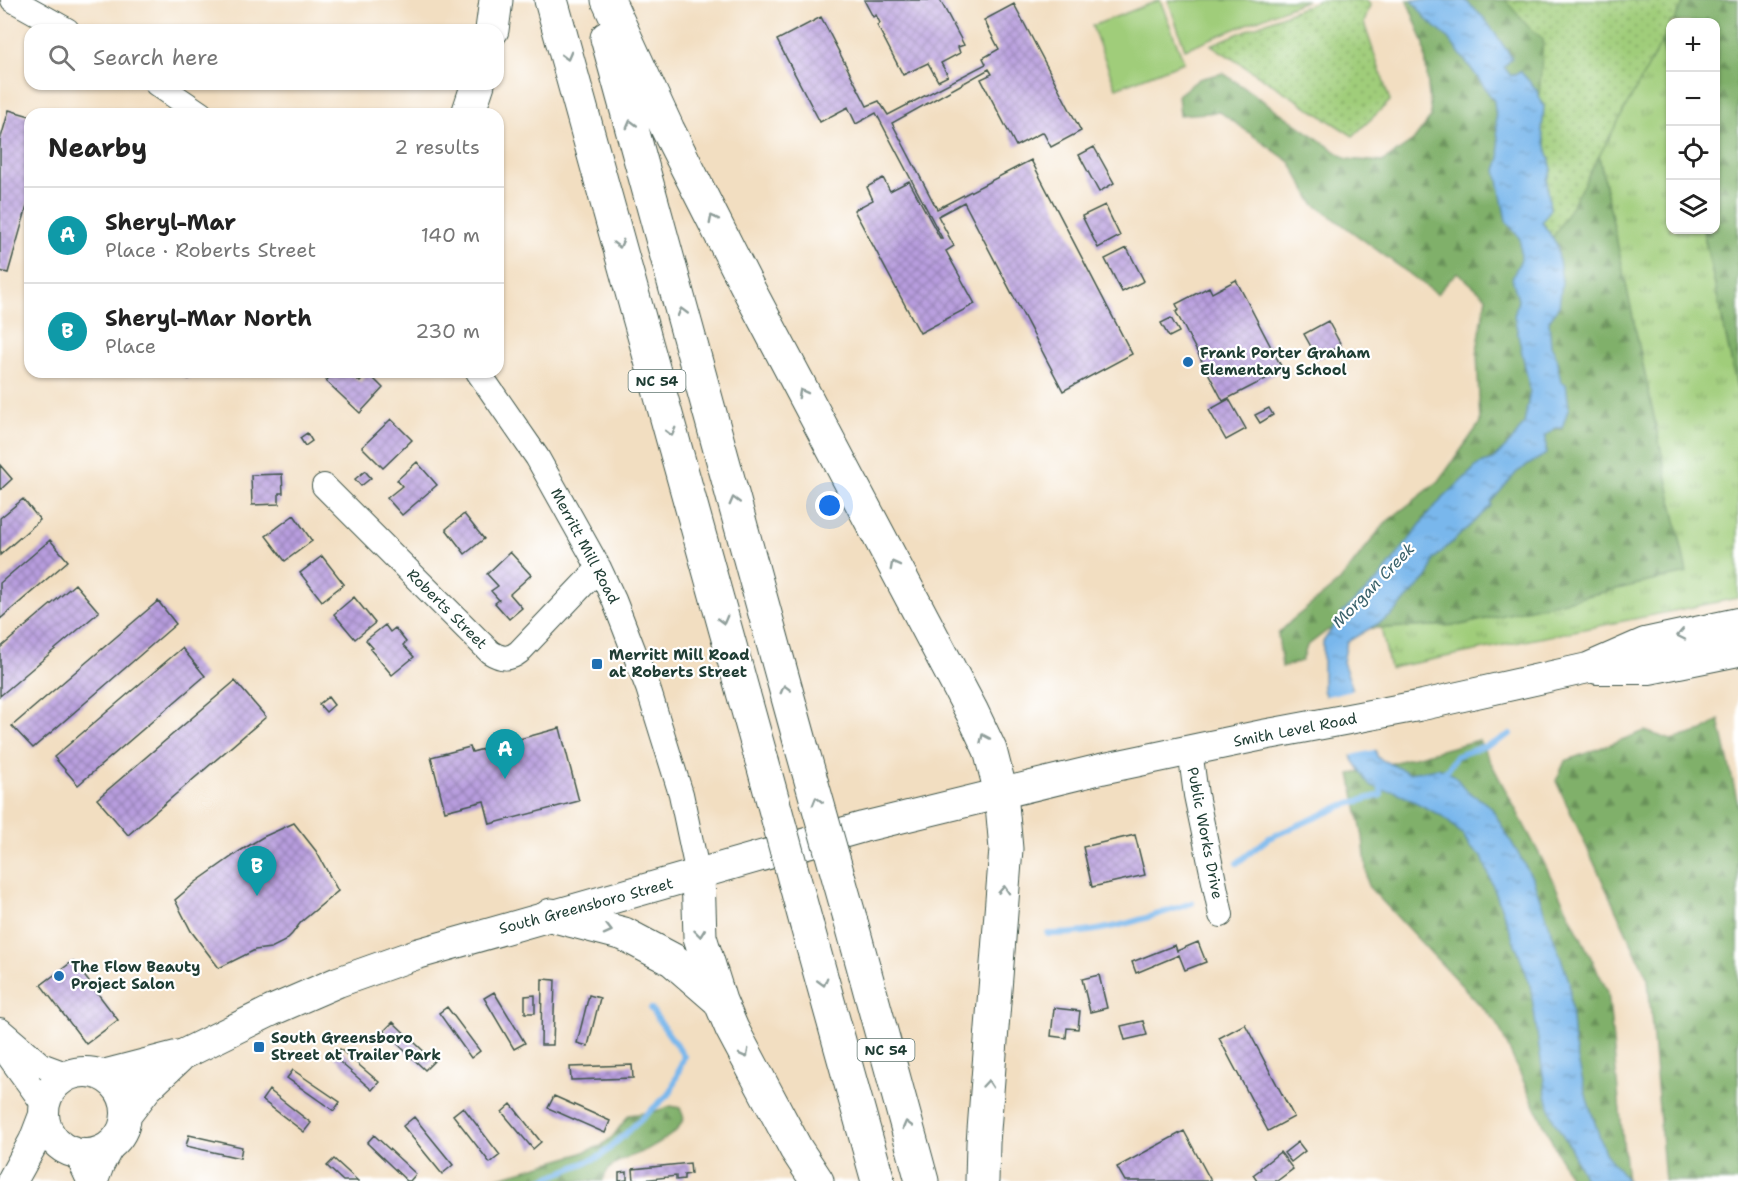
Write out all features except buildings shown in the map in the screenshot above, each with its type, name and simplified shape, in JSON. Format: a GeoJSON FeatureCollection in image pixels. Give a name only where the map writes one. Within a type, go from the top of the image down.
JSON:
{"type":"FeatureCollection","features":[{"type":"Feature","properties":{"kind":"highway"},"geometry":{"type":"LineString","coordinates":[[493,24],[496,0]]}},
{"type":"Feature","properties":{"kind":"highway","name":"NC 54"},"geometry":{"type":"LineString","coordinates":[[551,0],[878,1181]]}},
{"type":"Feature","properties":{"kind":"highway","name":"NC 54"},"geometry":{"type":"LineString","coordinates":[[597,0],[922,1181]]}},
{"type":"Feature","properties":{"kind":"highway"},"geometry":{"type":"LineString","coordinates":[[608,0],[668,130],[748,288],[990,750],[1002,793],[1006,849],[982,1181]]}},
{"type":"Feature","properties":{"kind":"highway"},"geometry":{"type":"LineString","coordinates":[[470,108],[476,90]]}},
{"type":"Feature","properties":{"kind":"highway"},"geometry":{"type":"LineString","coordinates":[[698,875],[700,937],[720,1001],[732,1029],[796,1149],[817,1181]]}},
{"type":"Feature","properties":{"kind":"highway"},"geometry":{"type":"LineString","coordinates":[[551,915],[624,934],[673,960],[720,1001]]}},
{"type":"Feature","properties":{"kind":"main road","name":"Smith Level Road"},"geometry":{"type":"LineString","coordinates":[[1002,793],[1190,750],[1418,706],[1588,668],[1645,643],[1738,623]]}},
{"type":"Feature","properties":{"kind":"main road","name":"Smith Level Road"},"geometry":{"type":"LineString","coordinates":[[1588,668],[1649,669],[1738,651]]}},
{"type":"Feature","properties":{"kind":"main road","name":"South Greensboro Street"},"geometry":{"type":"LineString","coordinates":[[103,1075],[184,1054],[271,1011],[338,982],[451,943],[863,827],[1002,793]]}},
{"type":"Feature","properties":{"kind":"main road","name":"South Greensboro Street"},"geometry":{"type":"LineString","coordinates":[[127,1114],[147,1088],[184,1054]]}},
{"type":"Feature","properties":{"kind":"main road"},"geometry":{"type":"LineString","coordinates":[[11,1181],[34,1141],[47,1095],[56,1083],[68,1075],[79,1071],[93,1072],[113,1082],[121,1091],[125,1101],[126,1124],[114,1143],[101,1151],[91,1154],[73,1152],[60,1146],[52,1137],[46,1127],[44,1110]]}},
{"type":"Feature","properties":{"kind":"main road"},"geometry":{"type":"LineString","coordinates":[[11,1181],[52,1158],[73,1152]]}},
{"type":"Feature","properties":{"kind":"street"},"geometry":{"type":"LineString","coordinates":[[13,0],[56,24]]}},
{"type":"Feature","properties":{"kind":"street"},"geometry":{"type":"LineString","coordinates":[[166,90],[192,108]]}},
{"type":"Feature","properties":{"kind":"street","name":"Merritt Mill Road"},"geometry":{"type":"LineString","coordinates":[[482,378],[537,457],[599,568],[614,600],[648,688],[681,794],[698,875]]}},
{"type":"Feature","properties":{"kind":"street","name":"Roberts Street"},"geometry":{"type":"LineString","coordinates":[[324,486],[490,652],[498,657],[506,658],[519,652],[599,568]]}},
{"type":"Feature","properties":{"kind":"street","name":"Public Works Drive"},"geometry":{"type":"LineString","coordinates":[[1190,750],[1196,795],[1221,915]]}},
{"type":"Feature","properties":{"kind":"street"},"geometry":{"type":"LineString","coordinates":[[0,1030],[41,1065],[68,1075]]}},
{"type":"Feature","properties":{"kind":"street"},"geometry":{"type":"LineString","coordinates":[[0,1037],[5,1050],[44,1110]]}},
{"type":"Feature","properties":{"kind":"street"},"geometry":{"type":"LineString","coordinates":[[96,1181],[114,1143]]}},
{"type":"Feature","properties":{"kind":"street"},"geometry":{"type":"LineString","coordinates":[[73,1152],[89,1181]]}},
{"type":"Feature","properties":{"kind":"green space"},"geometry":{"type":"Polygon","coordinates":[[[1160,0],[1184,62],[1116,88],[1092,26],[1160,0]]]}},
{"type":"Feature","properties":{"kind":"green space"},"geometry":{"type":"Polygon","coordinates":[[[1168,0],[1307,0],[1185,49],[1168,0]]]}},
{"type":"Feature","properties":{"kind":"green space"},"geometry":{"type":"Polygon","coordinates":[[[1320,0],[1367,0],[1370,5],[1364,23],[1390,101],[1353,136],[1211,45],[1320,0]]]}},
{"type":"Feature","properties":{"kind":"green space"},"geometry":{"type":"Polygon","coordinates":[[[1407,0],[1566,0],[1687,573],[1460,625],[1328,630],[1307,646],[1302,661],[1282,667],[1278,634],[1339,582],[1385,523],[1439,481],[1480,423],[1477,351],[1486,297],[1457,272],[1437,294],[1313,203],[1290,162],[1220,112],[1180,115],[1178,95],[1199,79],[1223,73],[1347,159],[1382,162],[1413,141],[1431,117],[1424,44],[1407,0]]]}},
{"type":"Feature","properties":{"kind":"green space"},"geometry":{"type":"Polygon","coordinates":[[[1505,0],[1685,0],[1675,18],[1666,18],[1666,34],[1567,214],[1517,296],[1537,216],[1539,101],[1543,39],[1505,0]]]}},
{"type":"Feature","properties":{"kind":"green space"},"geometry":{"type":"Polygon","coordinates":[[[1566,0],[1654,0],[1666,58],[1666,234],[1704,234],[1738,392],[1738,598],[1390,668],[1381,628],[1460,625],[1686,573],[1566,0]]]}},
{"type":"Feature","properties":{"kind":"green space"},"geometry":{"type":"Polygon","coordinates":[[[1654,0],[1738,0],[1738,392],[1704,234],[1720,234],[1720,18],[1666,18],[1666,58],[1654,0]]]}},
{"type":"Feature","properties":{"kind":"green space"},"geometry":{"type":"Polygon","coordinates":[[[1719,720],[1738,804],[1738,1181],[1665,1181],[1648,979],[1556,781],[1565,761],[1645,731],[1671,740],[1703,731],[1719,720]]]}},
{"type":"Feature","properties":{"kind":"green space"},"geometry":{"type":"Polygon","coordinates":[[[1479,740],[1541,857],[1608,992],[1627,1181],[1571,1181],[1497,1023],[1368,886],[1363,837],[1350,774],[1479,740]]]}},
{"type":"Feature","properties":{"kind":"green space"},"geometry":{"type":"Polygon","coordinates":[[[671,1106],[680,1108],[684,1118],[677,1129],[648,1149],[614,1164],[605,1174],[603,1181],[486,1181],[601,1146],[613,1136],[629,1115],[653,1112],[671,1106]]]}},
{"type":"Feature","properties":{"kind":"water","name":"Morgan Creek"},"geometry":{"type":"Polygon","coordinates":[[[1412,0],[1465,0],[1485,19],[1512,58],[1504,67],[1511,76],[1520,71],[1536,89],[1544,107],[1542,131],[1552,169],[1547,180],[1550,210],[1542,222],[1557,245],[1562,282],[1559,306],[1549,321],[1551,346],[1555,352],[1561,382],[1566,384],[1569,407],[1562,428],[1555,428],[1546,435],[1546,454],[1517,472],[1491,502],[1491,506],[1434,559],[1429,575],[1391,616],[1347,642],[1343,662],[1378,758],[1409,773],[1438,768],[1454,775],[1465,789],[1491,807],[1533,879],[1569,981],[1574,1043],[1587,1099],[1605,1153],[1628,1181],[1586,1181],[1569,1145],[1554,1121],[1546,1095],[1530,984],[1482,857],[1442,816],[1394,791],[1386,791],[1369,785],[1352,758],[1323,690],[1323,642],[1343,612],[1379,579],[1432,509],[1478,465],[1492,460],[1510,443],[1524,424],[1530,390],[1514,316],[1518,300],[1512,278],[1521,259],[1520,239],[1506,221],[1496,170],[1500,158],[1494,101],[1447,37],[1426,19],[1412,0]]]}},
{"type":"Feature","properties":{"kind":"pier"},"geometry":{"type":"Polygon","coordinates":[[[1356,689],[1378,749],[1348,756],[1323,697],[1356,689]]]}},
{"type":"Feature","properties":{"kind":"waterway"},"geometry":{"type":"LineString","coordinates":[[1440,775],[1448,769],[1456,756],[1494,743],[1510,734]]}},
{"type":"Feature","properties":{"kind":"waterway"},"geometry":{"type":"LineString","coordinates":[[1237,863],[1269,838],[1344,805],[1381,795],[1381,782]]}},
{"type":"Feature","properties":{"kind":"waterway"},"geometry":{"type":"LineString","coordinates":[[1048,934],[1103,929],[1192,903]]}},
{"type":"Feature","properties":{"kind":"waterway"},"geometry":{"type":"LineString","coordinates":[[540,1181],[601,1156],[671,1092],[684,1056],[651,1009]]}},
{"type":"Feature","properties":{"kind":"place","name":"Frank Porter Graham Elementary School"},"geometry":{"type":"Point","coordinates":[1188,362]}},
{"type":"Feature","properties":{"kind":"place","name":"Merritt Mill Road at Roberts Street"},"geometry":{"type":"Point","coordinates":[597,664]}},
{"type":"Feature","properties":{"kind":"place","name":"Sheryl-Mar"},"geometry":{"type":"Point","coordinates":[505,779]}},
{"type":"Feature","properties":{"kind":"place","name":"Sheryl-Mar North"},"geometry":{"type":"Point","coordinates":[257,896]}},
{"type":"Feature","properties":{"kind":"place","name":"The Flow Beauty Project Salon"},"geometry":{"type":"Point","coordinates":[59,976]}},
{"type":"Feature","properties":{"kind":"place","name":"South Greensboro Street at Trailer Park"},"geometry":{"type":"Point","coordinates":[259,1047]}}]}
